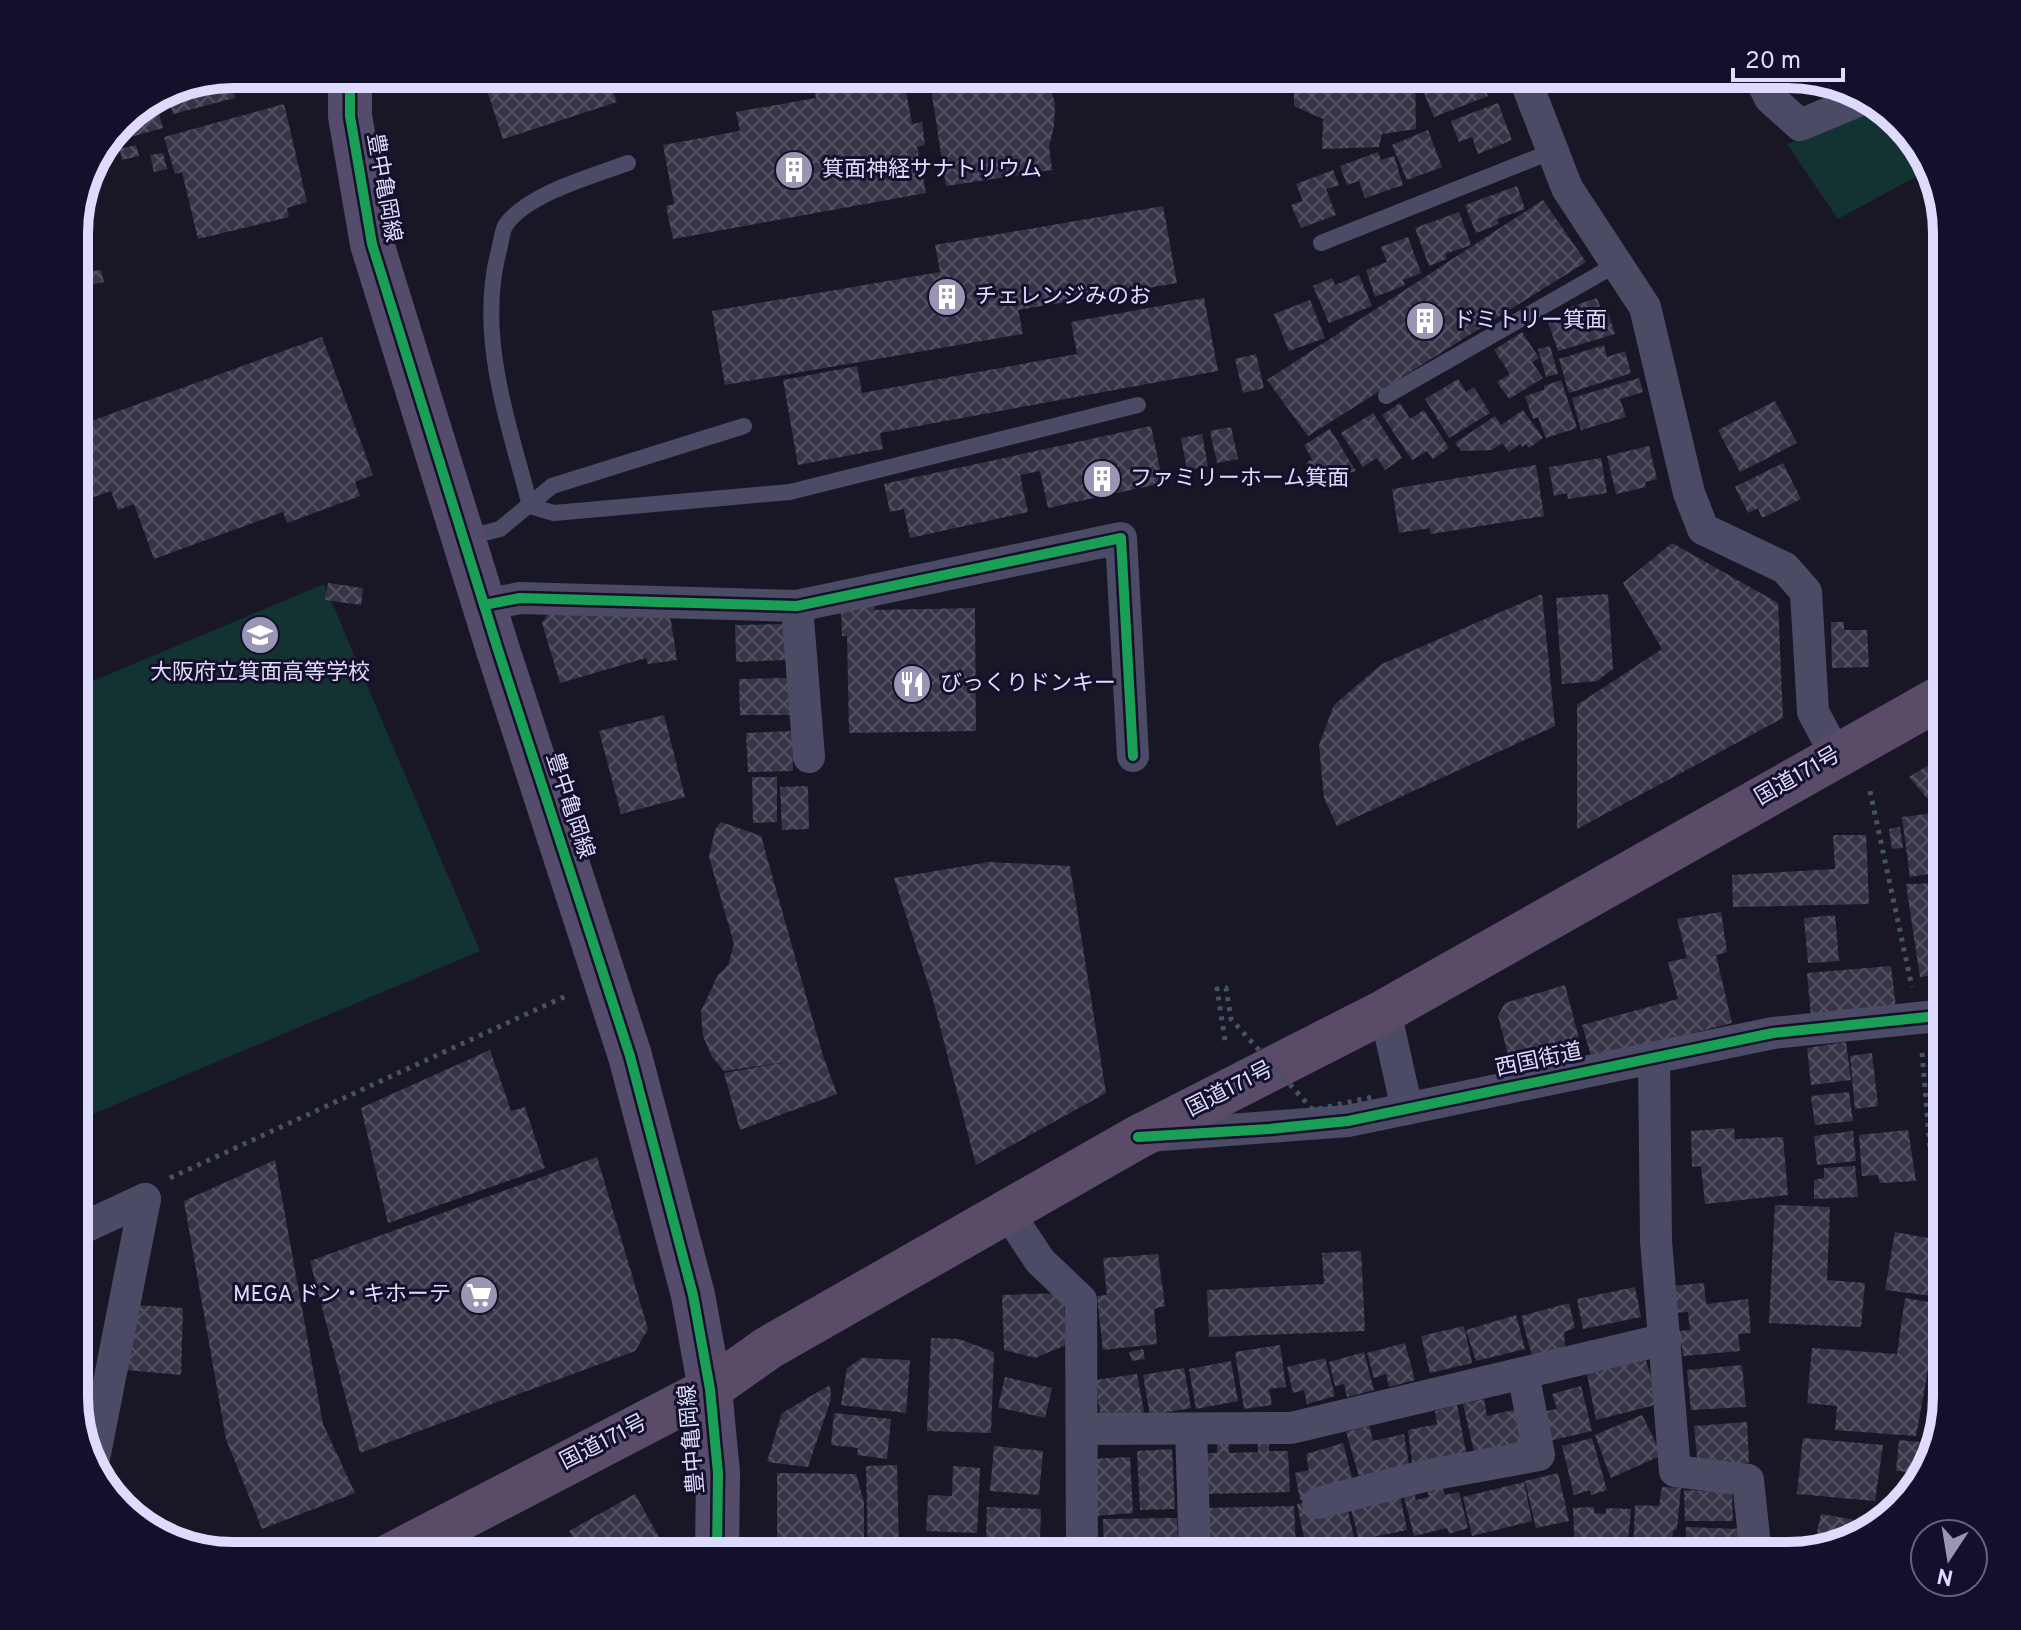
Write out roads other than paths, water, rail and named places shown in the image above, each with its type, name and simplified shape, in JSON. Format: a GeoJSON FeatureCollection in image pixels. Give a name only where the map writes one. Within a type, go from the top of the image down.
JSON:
{"type":"FeatureCollection","features":[{"type":"Feature","properties":{"kind":"highway","name":"国道171号"},"geometry":{"type":"LineString","coordinates":[[416,1542],[710,1389],[768,1348],[1138,1137],[1385,1011],[1933,702]]}},
{"type":"Feature","properties":{"kind":"main road","name":"豊中亀岡線"},"geometry":{"type":"LineString","coordinates":[[350,88],[350,116],[372,244],[462,538],[630,1056],[693,1295],[710,1389],[718,1473],[717,1542]]}},
{"type":"Feature","properties":{"kind":"street"},"geometry":{"type":"LineString","coordinates":[[1528,88],[1567,188],[1645,307],[1689,493],[1703,529],[1785,568],[1806,592],[1813,712],[1836,755]]}},
{"type":"Feature","properties":{"kind":"street"},"geometry":{"type":"LineString","coordinates":[[1765,88],[1770,98],[1800,125],[1852,103]]}},
{"type":"Feature","properties":{"kind":"street"},"geometry":{"type":"LineString","coordinates":[[484,605],[520,598],[797,606],[1121,538],[1133,756]]}},
{"type":"Feature","properties":{"kind":"street"},"geometry":{"type":"LineString","coordinates":[[797,606],[809,757]]}},
{"type":"Feature","properties":{"kind":"street"},"geometry":{"type":"LineString","coordinates":[[1385,1011],[1407,1109]]}},
{"type":"Feature","properties":{"kind":"street","name":"西国街道"},"geometry":{"type":"LineString","coordinates":[[1138,1137],[1348,1121],[1773,1033],[1933,1016]]}},
{"type":"Feature","properties":{"kind":"street"},"geometry":{"type":"LineString","coordinates":[[1654,1057],[1656,1241],[1675,1471],[1748,1480],[1755,1542]]}},
{"type":"Feature","properties":{"kind":"street"},"geometry":{"type":"LineString","coordinates":[[88,1225],[145,1199],[97,1445]]}},
{"type":"Feature","properties":{"kind":"street"},"geometry":{"type":"LineString","coordinates":[[1007,1211],[1040,1261],[1081,1300],[1082,1542]]}},
{"type":"Feature","properties":{"kind":"street"},"geometry":{"type":"LineString","coordinates":[[1082,1429],[1291,1428],[1666,1339]]}},
{"type":"Feature","properties":{"kind":"street"},"geometry":{"type":"LineString","coordinates":[[1318,1503],[1424,1476],[1539,1455],[1523,1373]]}},
{"type":"Feature","properties":{"kind":"street"},"geometry":{"type":"LineString","coordinates":[[1191,1429],[1195,1542]]}},
{"type":"Feature","properties":{"kind":"lane"},"geometry":{"type":"LineString","coordinates":[[1321,243],[1553,151]]}},
{"type":"Feature","properties":{"kind":"lane"},"geometry":{"type":"LineString","coordinates":[[530,506],[494,366],[490,308],[495,262],[505,226],[538,197],[628,163]]}},
{"type":"Feature","properties":{"kind":"lane"},"geometry":{"type":"LineString","coordinates":[[1386,396],[1617,264]]}},
{"type":"Feature","properties":{"kind":"lane"},"geometry":{"type":"LineString","coordinates":[[530,506],[554,513],[790,492],[1138,405]]}},
{"type":"Feature","properties":{"kind":"lane"},"geometry":{"type":"LineString","coordinates":[[462,538],[500,529],[552,486],[744,426]]}},
{"type":"Feature","properties":{"kind":"place","name":"箕面神経サナトリウム"},"geometry":{"type":"Point","coordinates":[794,170]}},
{"type":"Feature","properties":{"kind":"place","name":"チェレンジみのお"},"geometry":{"type":"Point","coordinates":[947,297]}},
{"type":"Feature","properties":{"kind":"place","name":"ドミトリー箕面"},"geometry":{"type":"Point","coordinates":[1425,321]}},
{"type":"Feature","properties":{"kind":"place","name":"ファミリーホーム箕面"},"geometry":{"type":"Point","coordinates":[1102,479]}},
{"type":"Feature","properties":{"kind":"place","name":"大阪府立箕面高等学校"},"geometry":{"type":"Point","coordinates":[260,635]}},
{"type":"Feature","properties":{"kind":"place","name":"びっくりドンキー"},"geometry":{"type":"Point","coordinates":[912,684]}},
{"type":"Feature","properties":{"kind":"place","name":"MEGA ドン・キホーテ"},"geometry":{"type":"Point","coordinates":[479,1295]}}]}
